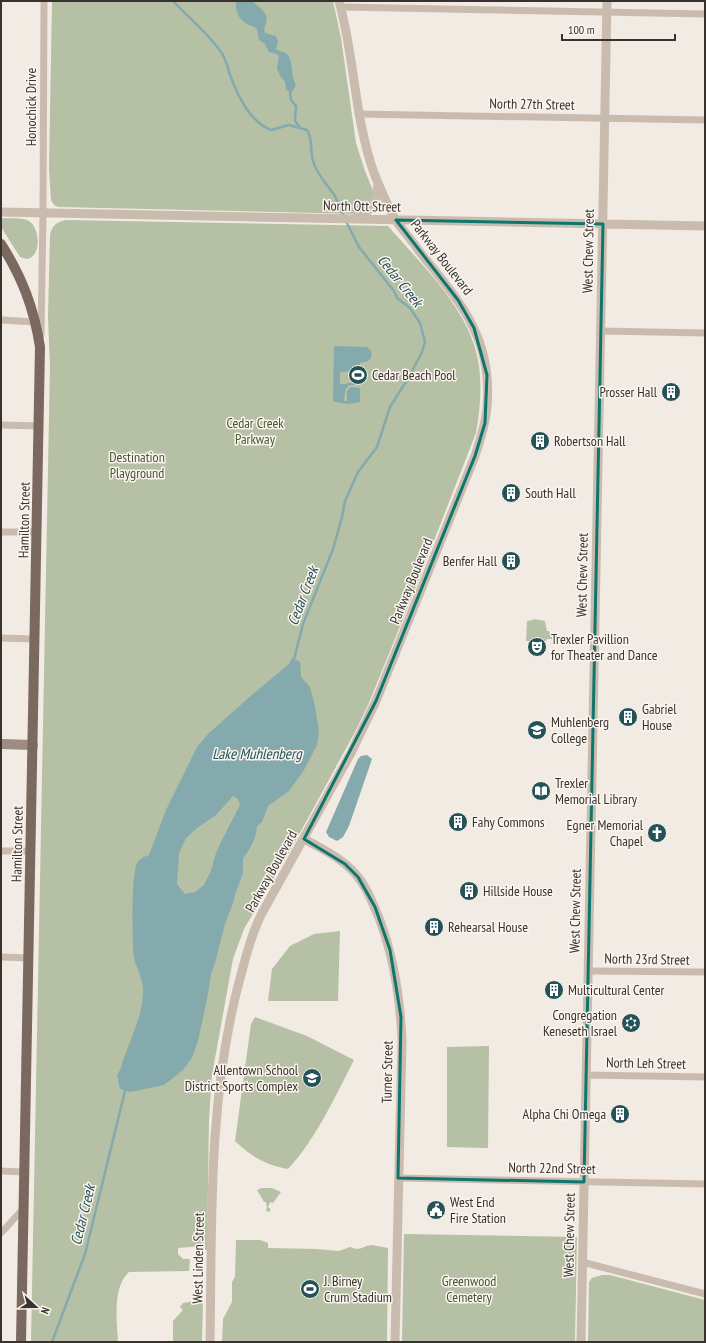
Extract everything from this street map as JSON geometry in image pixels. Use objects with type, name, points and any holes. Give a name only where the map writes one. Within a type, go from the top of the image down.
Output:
[{"type":"main road","name":"Hamilton Street","points":[[1,244],[29,299],[36,322],[40,347],[25,1208],[21,1342]]},
{"type":"main road","points":[[1,744],[33,745]]},
{"type":"street","name":"Honochick Drive","points":[[43,213],[44,1]]},
{"type":"street","name":"West Chew Street","points":[[581,1342],[607,1]]},
{"type":"street","points":[[340,4],[705,14]]},
{"type":"street","name":"Parkway Boulevard","points":[[213,1175],[216,1116],[228,1028],[252,938],[259,919],[351,754],[376,701],[475,456],[485,424],[487,407],[487,375],[480,343],[474,328],[458,300],[396,220],[378,183],[366,149],[358,114],[348,39],[340,4]]},
{"type":"street","name":"North 27th Street","points":[[358,114],[705,120]]},
{"type":"street","points":[[352,219],[365,214],[373,207],[378,183]]},
{"type":"street","name":"North Ott Street","points":[[1,212],[705,226]]},
{"type":"street","name":"Hamilton Street","points":[[40,347],[43,213]]},
{"type":"street","points":[[1,320],[36,322]]},
{"type":"street","points":[[601,331],[705,333]]},
{"type":"street","points":[[1,425],[39,426]]},
{"type":"street","points":[[1,532],[37,532]]},
{"type":"street","points":[[1,638],[35,639]]},
{"type":"street","name":"Turner Street","points":[[304,839],[345,864],[358,876],[366,889],[375,907],[390,950],[399,994],[402,1040],[398,1178],[396,1342]]},
{"type":"street","points":[[1,851],[31,851]]},
{"type":"street","points":[[1,957],[29,958]]},
{"type":"street","name":"North 23rd Street","points":[[588,971],[705,972]]},
{"type":"street","name":"North Leh Street","points":[[586,1075],[705,1077]]},
{"type":"street","points":[[1,1171],[25,1172]]},
{"type":"street","name":"West Linden Street","points":[[210,1342],[213,1175]]},
{"type":"street","name":"North 22nd Street","points":[[398,1178],[705,1184]]},
{"type":"street","points":[[1,1232],[25,1208]]},
{"type":"street","points":[[582,1262],[705,1294]]},
{"type":"highlighted area","points":[[396,220],[603,224],[584,1182],[398,1178],[401,1017],[390,950],[375,907],[358,877],[345,864],[304,839],[376,701],[475,456],[485,423],[487,375],[474,328],[458,300]]},
{"type":"green space","points":[[52,1],[333,1],[341,38],[356,143],[373,191],[372,205],[360,214],[58,207],[54,205],[51,200],[49,169]]},
{"type":"green space","points":[[1,218],[23,219],[29,221],[33,225],[38,242],[35,253],[32,257],[27,259],[20,257],[1,227]]},
{"type":"green space","name":"Cedar Creek Parkway","points":[[66,220],[388,226],[430,273],[456,308],[467,327],[475,346],[479,366],[480,383],[476,433],[368,705],[355,732],[295,842],[244,929],[233,959],[212,1075],[209,1120],[207,1250],[205,1250],[205,1238],[204,1249],[201,1246],[178,1248],[178,1254],[183,1259],[190,1259],[189,1271],[129,1272],[120,1286],[118,1295],[118,1342],[31,1342],[50,366],[48,317],[50,235],[55,225]]},
{"type":"green space","points":[[534,619],[545,621],[547,631],[549,631],[553,639],[547,639],[546,641],[526,641],[527,621]]},
{"type":"green space","points":[[340,931],[338,1001],[268,1001],[272,969],[290,946],[314,934]]},
{"type":"green space","points":[[255,1017],[307,1036],[354,1060],[316,1131],[298,1158],[288,1169],[259,1160],[235,1141],[251,1024]]},
{"type":"green space","points":[[489,1046],[488,1148],[447,1147],[447,1047]]},
{"type":"green space","points":[[262,1188],[272,1188],[281,1192],[273,1203],[270,1202],[268,1208],[270,1208],[270,1212],[266,1211],[266,1202],[264,1202],[257,1190]]},
{"type":"green space","name":"Greenwood Cemetery","points":[[404,1234],[577,1237],[575,1342],[402,1342]]},
{"type":"green space","name":"J. Birney Crum Stadium","points":[[236,1240],[260,1240],[268,1243],[268,1248],[339,1251],[350,1247],[360,1249],[372,1245],[388,1248],[387,1342],[222,1342],[223,1319],[232,1302],[232,1282],[235,1277]]},
{"type":"green space","points":[[602,1275],[610,1275],[705,1300],[705,1342],[588,1342],[589,1282],[592,1278]]},
{"type":"green space","points":[[195,1297],[203,1300],[202,1342],[173,1342],[173,1321],[183,1310],[180,1307],[183,1303],[194,1301]]},
{"type":"water","points":[[236,1],[253,1],[265,13],[267,18],[264,29],[265,33],[276,36],[278,42],[276,49],[286,53],[289,56],[294,82],[296,85],[292,92],[286,90],[285,82],[280,76],[277,68],[279,56],[269,52],[265,44],[259,40],[257,29],[240,18],[236,9]]},
{"type":"water","points":[[334,346],[367,347],[371,351],[371,358],[360,363],[360,371],[340,372],[340,384],[352,383],[352,374],[360,374],[360,385],[349,385],[345,390],[344,401],[347,401],[347,391],[351,387],[360,388],[360,402],[346,404],[333,401]]},
{"type":"water","name":"Lake Muhlenberg","points":[[292,658],[300,662],[301,677],[310,687],[319,731],[317,745],[304,770],[289,791],[268,806],[262,822],[257,826],[253,843],[243,858],[243,873],[225,924],[211,974],[198,1041],[192,1058],[183,1070],[164,1085],[130,1092],[120,1089],[117,1075],[137,1024],[143,993],[133,950],[133,894],[137,863],[149,855],[166,810],[197,747],[208,734],[289,664]],"holes":[[[233,796],[238,799],[240,805],[216,853],[211,871],[204,885],[195,892],[185,894],[177,884],[179,853],[186,838],[197,828],[216,815]]]},
{"type":"water","points":[[367,755],[372,759],[349,826],[343,837],[337,841],[329,837],[326,832],[358,759],[361,756]]},
{"type":"waterway","name":"Cedar Creek","points":[[173,1],[204,32],[221,52],[245,107],[256,121],[271,130],[289,125],[307,130],[310,137],[312,157],[315,166],[335,196],[344,216]]},
{"type":"waterway","points":[[290,92],[291,100],[296,106],[295,121],[299,126]]},
{"type":"waterway","name":"Cedar Creek","points":[[294,659],[303,624],[333,549],[345,501],[358,472],[377,447],[390,407],[409,377],[422,352],[425,342],[420,323],[410,308],[397,298],[394,291],[359,247],[346,221]]},
{"type":"waterway","name":"Cedar Creek","points":[[52,1342],[85,1254],[125,1091]]},
{"type":"place","name":"Cedar Beach Pool","points":[[358,375]]},
{"type":"place","name":"Prosser Hall","points":[[671,392]]},
{"type":"place","name":"Robertson Hall","points":[[540,441]]},
{"type":"place","name":"South Hall","points":[[511,493]]},
{"type":"place","name":"Benfer Hall","points":[[511,561]]},
{"type":"place","name":"Trexler Pavillion for Theater and Dance","points":[[537,647]]},
{"type":"place","name":"Gabriel House","points":[[628,717]]},
{"type":"place","name":"Muhlenberg College","points":[[537,730]]},
{"type":"place","name":"Trexler Memorial Library","points":[[541,791]]},
{"type":"place","name":"Fahy Commons","points":[[458,822]]},
{"type":"place","name":"Egner Memorial Chapel","points":[[657,833]]},
{"type":"place","name":"Hillside House","points":[[469,891]]},
{"type":"place","name":"Rehearsal House","points":[[434,927]]},
{"type":"place","name":"Multicultural Center","points":[[554,990]]},
{"type":"place","name":"Congregation Keneseth Israel","points":[[631,1023]]},
{"type":"place","name":"Allentown School District Sports Complex","points":[[312,1078]]},
{"type":"place","name":"Alpha Chi Omega","points":[[620,1114]]},
{"type":"place","name":"West End Fire Station","points":[[436,1210]]},
{"type":"place","name":"J. Birney Crum Stadium","points":[[310,1289]]},
{"type":"park label","name":"Destination Playground","points":[[137,466]]}]
